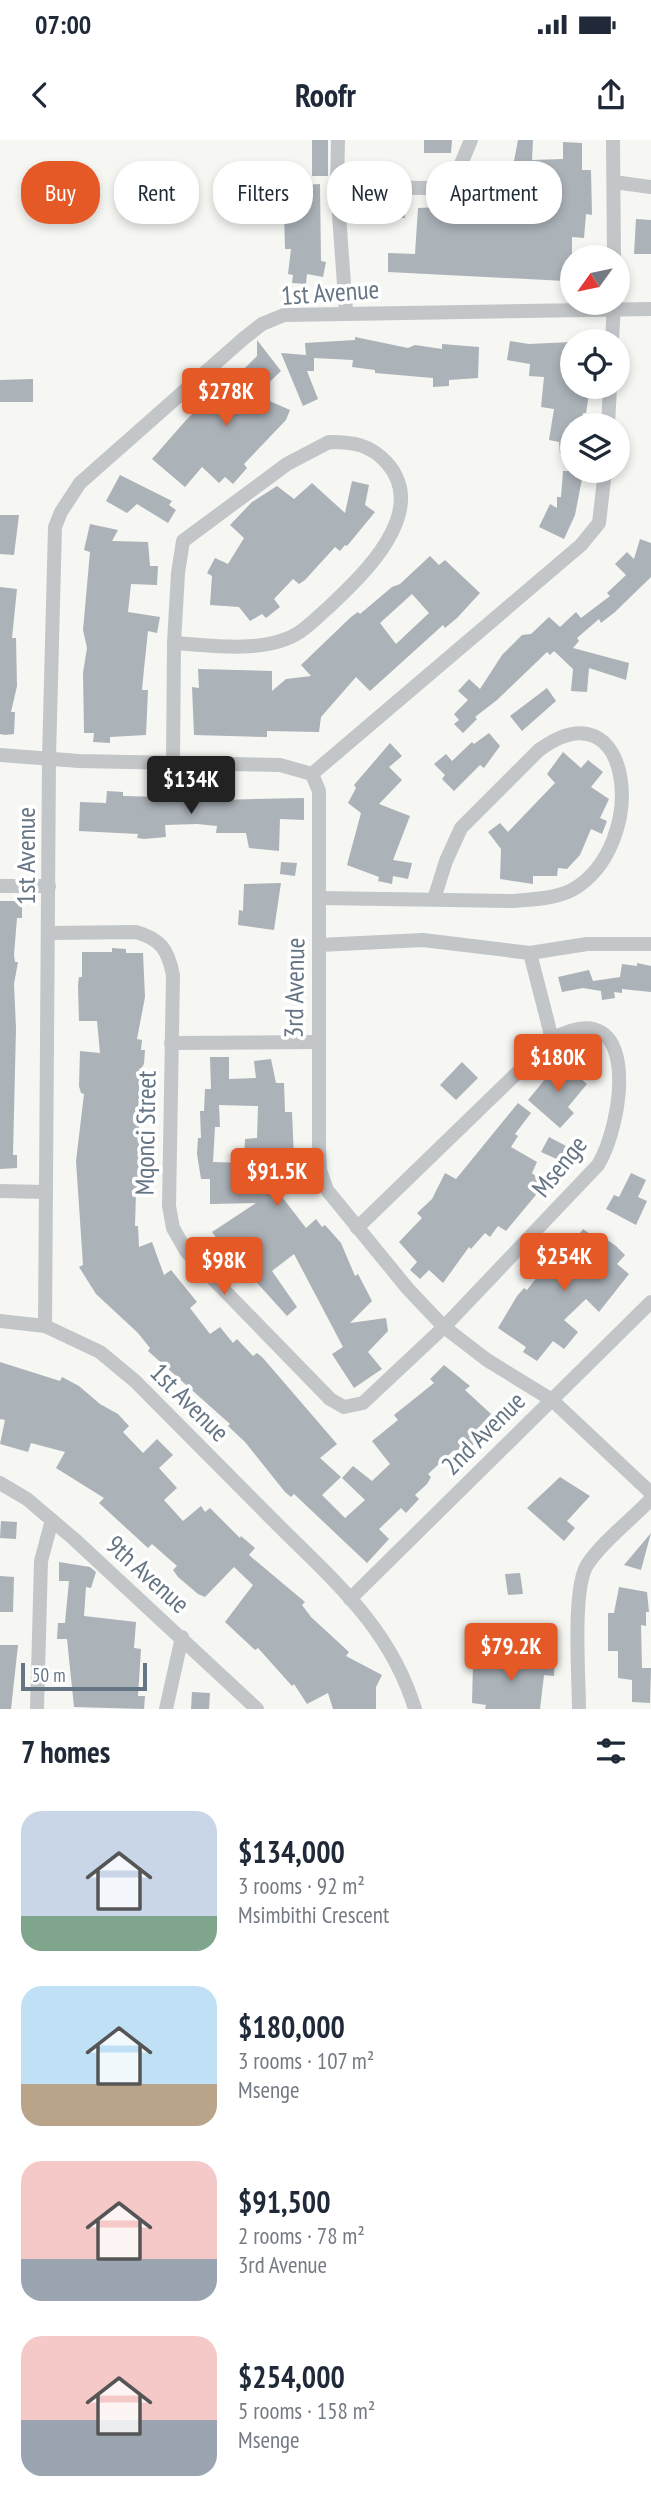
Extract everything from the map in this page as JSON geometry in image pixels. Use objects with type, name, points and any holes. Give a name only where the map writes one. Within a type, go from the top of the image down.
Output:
[{"type":"street","points":[[338,140],[338,161]]},
{"type":"street","points":[[412,188],[429,188],[458,171],[471,140]]},
{"type":"street","points":[[613,140],[614,245]]},
{"type":"street","points":[[614,183],[651,187]]},
{"type":"street","points":[[340,224],[346,312]]},
{"type":"street","name":"1st Avenue","points":[[415,1709],[397,1660],[387,1642],[350,1598],[135,1381],[100,1352],[45,1326],[49,758],[55,527],[68,498],[80,483],[262,324],[284,315],[560,307]]},
{"type":"street","name":"1st Avenue","points":[[630,307],[651,309]]},
{"type":"street","points":[[173,761],[174,643],[180,548],[188,536],[287,464],[329,442],[355,442],[370,448],[392,469],[399,485],[401,506],[393,529],[365,571],[307,626],[274,643],[174,643]]},
{"type":"street","points":[[0,755],[111,762],[173,761],[280,765],[312,774],[467,645],[587,539],[598,523],[603,483]]},
{"type":"street","points":[[321,898],[435,899],[540,899],[558,896],[581,885],[609,856],[619,838],[624,819],[624,775],[615,754],[600,738],[573,732],[553,739],[539,750],[461,828],[446,861],[435,899]]},
{"type":"street","name":"3rd Avenue","points":[[312,774],[319,791],[321,898],[317,1042],[320,1170],[327,1190],[444,1327],[487,1360],[552,1400],[651,1493]]},
{"type":"street","points":[[0,886],[49,886]]},
{"type":"street","name":"Mqonci Street","points":[[49,933],[114,930],[136,932],[158,941],[170,958],[173,975],[170,1217],[178,1240],[238,1306],[330,1399],[344,1407],[363,1403],[444,1327]]},
{"type":"street","points":[[319,944],[423,940],[530,953],[587,944],[651,944]]},
{"type":"street","points":[[530,953],[552,1039]]},
{"type":"street","name":"Msenge","points":[[357,1228],[552,1039],[573,1029],[586,1028],[598,1031],[613,1044],[618,1056],[619,1077],[616,1113],[605,1153],[583,1181],[444,1327]]},
{"type":"street","points":[[171,1043],[317,1042]]},
{"type":"street","points":[[0,1191],[46,1192]]},
{"type":"street","name":"2nd Avenue","points":[[350,1598],[651,1303]]},
{"type":"street","points":[[0,1321],[45,1326]]},
{"type":"street","name":"9th Avenue","points":[[0,1483],[27,1499],[52,1520],[257,1709]]},
{"type":"street","points":[[579,1709],[579,1594],[583,1573],[592,1559],[651,1499]]},
{"type":"street","points":[[37,1709],[41,1561],[52,1520]]},
{"type":"street","points":[[166,1709],[182,1637]]},
{"type":"building","points":[[312,140],[328,140],[327,176],[313,176]]},
{"type":"building","points":[[424,140],[452,140],[451,153],[424,153]]},
{"type":"building","points":[[518,140],[533,140],[532,160],[563,159],[563,142],[582,143],[582,170],[591,170],[592,215],[586,214],[584,238],[572,237],[572,245],[560,245],[560,281],[388,272],[388,253],[415,254],[418,208],[426,208],[426,224],[562,224],[562,161],[514,161]]},
{"type":"building","points":[[313,184],[320,184],[321,261],[326,262],[323,277],[307,274],[306,284],[292,283],[293,275],[288,274],[291,249],[285,249],[284,224],[313,224]]},
{"type":"building","points":[[636,219],[651,220],[651,254],[634,254]]},
{"type":"building","points":[[355,337],[408,348],[415,345],[442,349],[442,344],[479,347],[478,378],[449,380],[449,386],[433,387],[433,378],[375,373],[375,370],[352,367],[353,360],[314,358],[314,371],[307,371],[318,399],[303,406],[281,353],[306,355],[305,343],[355,340]]},
{"type":"building","points":[[257,340],[281,371],[256,395],[290,410],[286,420],[244,464],[247,468],[233,484],[225,477],[219,483],[202,467],[185,487],[152,459],[187,419],[201,406],[203,408],[210,403],[257,356]]},
{"type":"building","points":[[510,341],[529,344],[560,343],[560,399],[588,399],[586,413],[560,413],[560,454],[559,442],[549,440],[554,409],[541,407],[544,377],[529,376],[530,364],[507,360]]},
{"type":"building","points":[[33,379],[33,402],[0,402],[0,380]]},
{"type":"building","points":[[120,475],[172,501],[169,505],[176,510],[168,523],[137,504],[127,513],[106,501]]},
{"type":"building","points":[[352,481],[369,485],[365,505],[375,512],[347,546],[340,551],[335,547],[299,584],[293,579],[274,599],[280,607],[266,618],[262,614],[250,621],[239,607],[210,605],[212,576],[207,573],[215,558],[228,564],[244,538],[230,525],[252,502],[277,486],[294,499],[312,483],[345,513]]},
{"type":"building","points":[[562,483],[581,483],[575,515],[564,539],[539,527],[550,504],[557,508],[557,497],[561,497]]},
{"type":"building","points":[[0,515],[19,515],[14,555],[0,554]]},
{"type":"building","points":[[90,524],[118,530],[112,541],[148,542],[150,566],[158,566],[157,585],[131,584],[128,612],[160,617],[157,633],[148,631],[142,690],[148,690],[146,735],[110,737],[110,743],[93,742],[94,733],[84,733],[83,673],[87,648],[83,630],[90,552],[84,550]]},
{"type":"building","points":[[640,539],[651,543],[651,577],[615,612],[601,623],[599,619],[577,638],[579,641],[573,648],[629,663],[626,680],[589,668],[587,692],[571,691],[573,669],[554,651],[550,655],[547,652],[497,700],[475,717],[477,719],[463,733],[454,724],[459,720],[454,714],[468,700],[458,691],[469,679],[480,689],[502,655],[522,635],[531,634],[549,617],[560,627],[576,612],[581,618],[610,596],[607,593],[626,575],[615,564],[627,552],[634,559]]},
{"type":"building","points":[[430,556],[439,565],[445,560],[480,593],[457,618],[445,628],[443,625],[370,691],[356,677],[321,717],[319,732],[267,731],[267,737],[194,735],[192,687],[199,688],[198,669],[272,671],[272,691],[286,679],[311,676],[301,665],[351,617],[358,612],[360,614],[392,587],[400,584]],"holes":[[[412,594],[429,613],[396,644],[380,623]]]},
{"type":"building","points":[[0,587],[17,589],[12,638],[16,638],[17,686],[11,712],[15,712],[14,734],[5,735],[0,734]]},
{"type":"building","points":[[547,688],[556,701],[522,731],[510,716]]},
{"type":"building","points":[[489,733],[500,746],[484,768],[480,765],[454,791],[442,779],[445,775],[434,764],[446,754],[452,761],[472,742],[474,744]]},
{"type":"building","points":[[390,743],[402,756],[389,767],[402,780],[379,804],[410,816],[393,860],[412,863],[408,879],[393,876],[392,884],[378,881],[379,877],[347,865],[361,813],[348,803],[356,788],[354,785]]},
{"type":"building","points":[[563,752],[581,768],[588,760],[603,772],[591,787],[609,799],[600,818],[607,821],[602,834],[591,829],[580,855],[567,869],[558,868],[557,876],[533,876],[533,884],[500,879],[501,849],[488,832],[500,823],[508,832],[555,783],[547,774]]},
{"type":"building","points":[[170,790],[190,790],[190,795],[207,796],[215,800],[304,798],[304,820],[280,819],[279,851],[249,848],[246,833],[216,833],[217,826],[197,824],[165,825],[166,837],[144,839],[137,838],[138,834],[79,831],[80,802],[106,803],[107,791],[123,792],[123,796],[163,797],[170,794]]},
{"type":"building","points":[[281,862],[297,863],[295,876],[280,874]]},
{"type":"building","points":[[281,883],[274,930],[238,925],[239,910],[243,911],[244,884]]},
{"type":"building","points":[[0,901],[22,901],[22,918],[17,918],[14,955],[15,962],[18,962],[14,984],[16,1028],[13,1155],[17,1155],[17,1168],[0,1169]]},
{"type":"building","points":[[112,948],[126,949],[126,953],[143,953],[145,997],[137,1039],[142,1040],[141,1050],[145,1050],[144,1064],[139,1072],[139,1153],[148,1153],[148,1169],[145,1170],[144,1192],[136,1192],[135,1226],[138,1226],[139,1247],[152,1242],[164,1275],[171,1270],[197,1302],[190,1308],[210,1334],[220,1327],[233,1343],[237,1339],[253,1356],[257,1353],[263,1358],[337,1444],[320,1458],[341,1477],[322,1495],[345,1518],[365,1500],[342,1478],[353,1466],[372,1481],[390,1464],[372,1441],[398,1420],[394,1415],[434,1383],[430,1379],[444,1365],[470,1386],[465,1390],[491,1414],[469,1438],[474,1444],[460,1456],[454,1450],[428,1474],[431,1477],[427,1484],[415,1495],[419,1499],[406,1513],[401,1508],[379,1529],[389,1539],[367,1563],[294,1494],[291,1497],[285,1492],[245,1442],[228,1426],[230,1424],[148,1351],[150,1348],[138,1333],[96,1294],[79,1267],[83,1265],[76,1161],[84,1094],[79,1086],[80,1051],[100,1053],[97,1021],[79,1021],[78,985],[79,977],[82,977],[82,952],[112,952]]},
{"type":"building","points":[[637,963],[651,966],[651,992],[622,989],[622,993],[614,992],[615,998],[602,1000],[601,991],[583,988],[562,992],[558,977],[589,970],[593,981],[620,977],[622,964],[637,966]]},
{"type":"building","points":[[210,1057],[229,1057],[229,1079],[256,1078],[254,1061],[271,1059],[276,1083],[284,1083],[285,1112],[292,1112],[295,1183],[272,1184],[306,1228],[316,1219],[341,1243],[355,1276],[358,1274],[372,1301],[350,1323],[386,1318],[388,1331],[368,1352],[382,1369],[354,1388],[332,1354],[343,1347],[294,1254],[272,1271],[297,1307],[287,1316],[241,1265],[238,1267],[212,1232],[256,1203],[210,1204],[210,1179],[201,1179],[197,1154],[198,1138],[201,1138],[200,1111],[204,1111],[205,1089],[211,1089]],"holes":[[[219,1105],[258,1106],[257,1138],[245,1139],[244,1163],[213,1162],[215,1127],[220,1127]]]},
{"type":"building","points":[[560,1061],[587,1084],[568,1107],[574,1113],[560,1128],[528,1100]]},
{"type":"building","points":[[462,1062],[478,1078],[456,1100],[440,1085]]},
{"type":"building","points":[[518,1103],[531,1113],[515,1134],[518,1136],[511,1147],[537,1162],[532,1173],[543,1183],[540,1190],[506,1231],[498,1226],[490,1237],[485,1233],[471,1249],[469,1247],[443,1283],[429,1270],[420,1279],[410,1270],[417,1262],[399,1242],[422,1218],[417,1213],[432,1199],[445,1173],[456,1179]]},
{"type":"building","points":[[549,1137],[568,1147],[561,1161],[541,1152]]},
{"type":"building","points":[[631,1173],[646,1180],[638,1197],[647,1201],[636,1225],[606,1209],[614,1195],[619,1197]]},
{"type":"building","points":[[583,1229],[603,1243],[606,1239],[616,1246],[625,1255],[617,1264],[629,1274],[599,1312],[586,1299],[564,1320],[578,1332],[564,1349],[553,1341],[537,1361],[523,1352],[526,1347],[498,1328],[517,1296],[524,1288],[527,1290],[555,1254],[551,1251],[561,1240],[569,1248]]},
{"type":"building","points":[[0,1362],[60,1381],[62,1377],[79,1386],[100,1404],[118,1414],[129,1426],[123,1432],[143,1453],[157,1439],[173,1455],[159,1468],[177,1488],[164,1500],[183,1521],[201,1506],[205,1512],[210,1508],[240,1538],[241,1536],[255,1548],[249,1555],[305,1602],[302,1605],[311,1617],[349,1652],[346,1656],[382,1675],[376,1687],[376,1709],[333,1709],[328,1693],[307,1704],[294,1684],[292,1686],[258,1648],[255,1650],[225,1622],[253,1585],[234,1567],[205,1597],[198,1594],[178,1577],[173,1570],[177,1566],[152,1544],[148,1548],[99,1503],[104,1498],[56,1468],[65,1452],[31,1443],[28,1452],[0,1444],[5,1420],[0,1419]]},
{"type":"building","points":[[560,1477],[590,1496],[567,1521],[575,1528],[564,1541],[527,1508]]},
{"type":"building","points":[[1,1521],[17,1522],[16,1539],[0,1538]]},
{"type":"building","points":[[651,1533],[641,1570],[624,1565]]},
{"type":"building","points":[[59,1562],[90,1567],[96,1572],[91,1588],[86,1587],[84,1616],[136,1622],[134,1648],[141,1649],[138,1696],[145,1696],[144,1709],[74,1707],[67,1639],[57,1639],[58,1623],[65,1623],[69,1581],[59,1581]]},
{"type":"building","points":[[520,1573],[523,1594],[508,1595],[505,1574]]},
{"type":"building","points":[[0,1576],[14,1577],[13,1612],[0,1612]]},
{"type":"building","points":[[619,1587],[647,1592],[649,1612],[646,1612],[646,1626],[641,1625],[642,1668],[651,1668],[650,1703],[632,1702],[632,1680],[618,1678],[618,1651],[608,1651],[608,1613],[614,1613]]},
{"type":"building","points":[[0,1645],[18,1645],[11,1709],[0,1709]]},
{"type":"building","points":[[513,1656],[555,1660],[554,1676],[544,1675],[540,1709],[485,1709],[486,1705],[472,1703],[473,1663],[512,1662]]},
{"type":"building","points":[[192,1692],[210,1693],[209,1709],[191,1709]]}]
